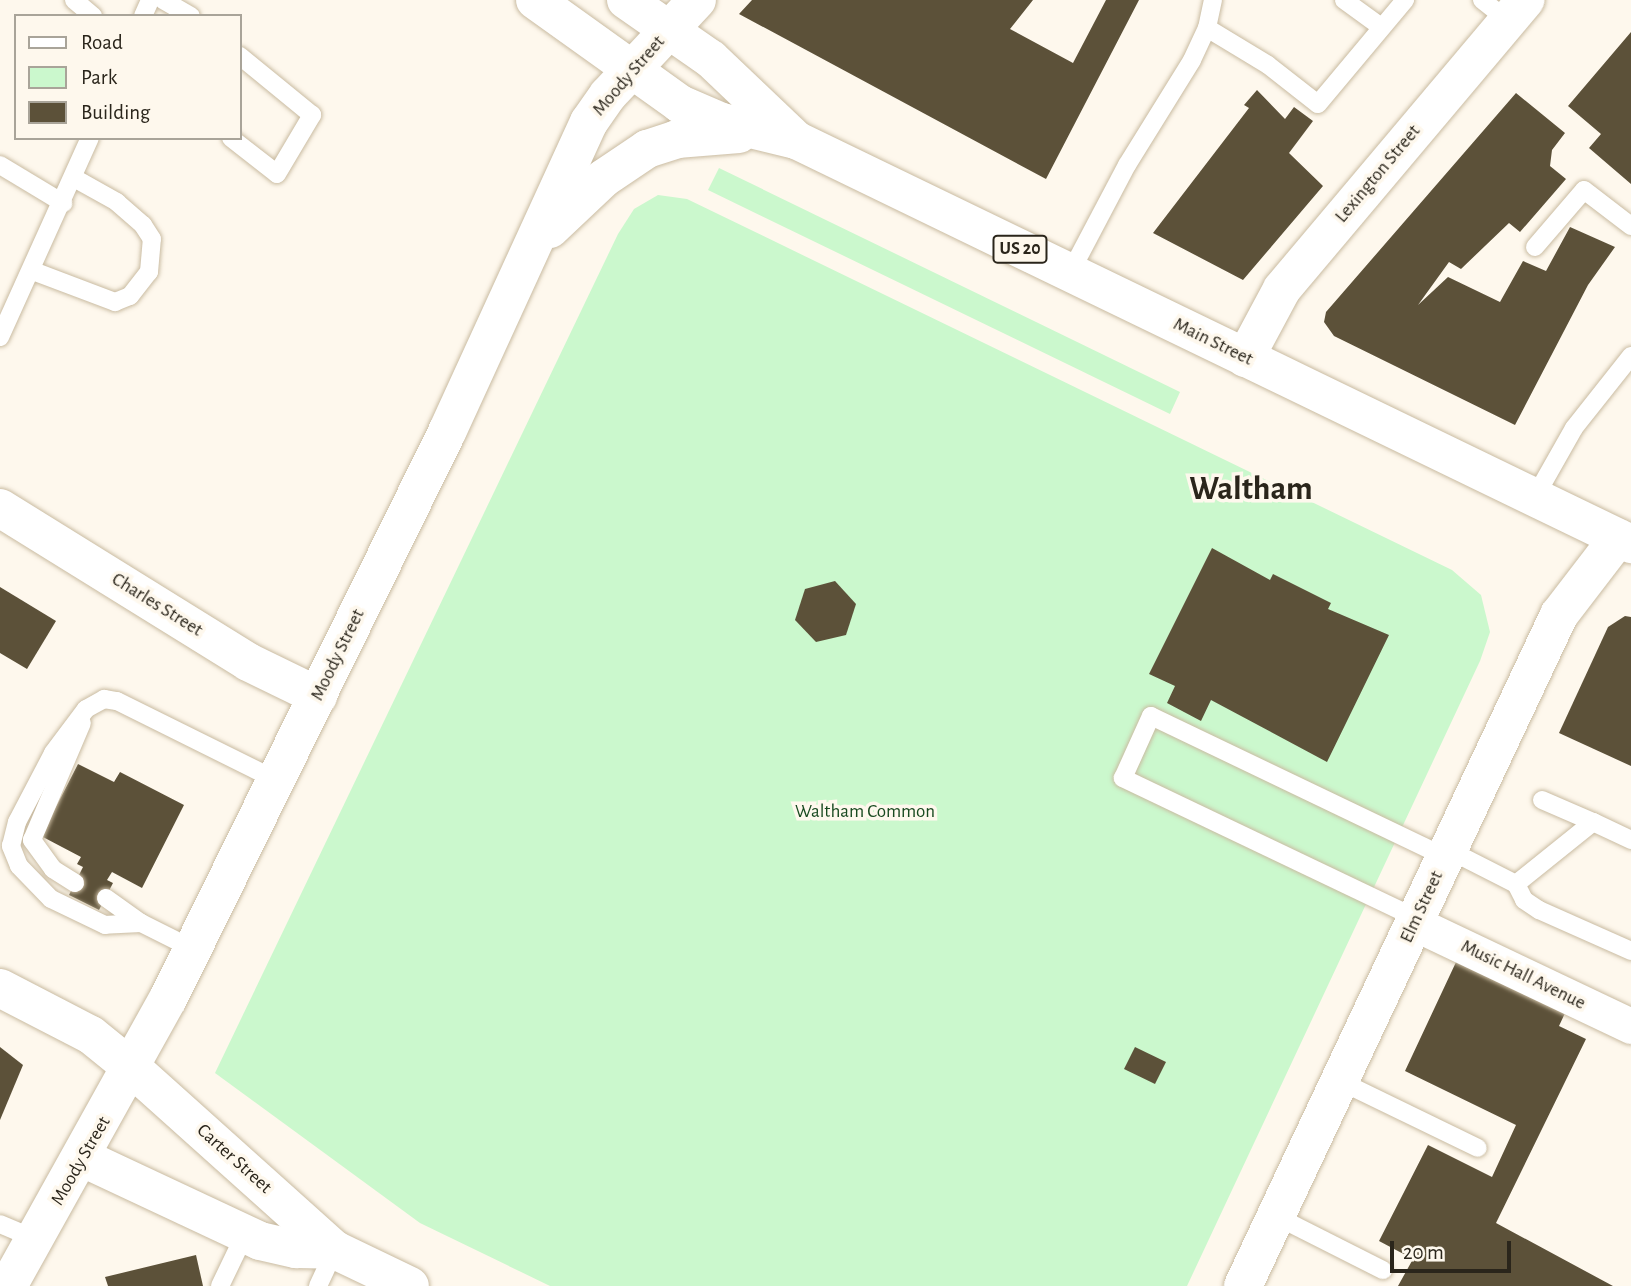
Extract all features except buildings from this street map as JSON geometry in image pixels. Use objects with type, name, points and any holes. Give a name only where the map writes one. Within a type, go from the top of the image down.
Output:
[{"type":"main road","name":"Main Street","points":[[535,0],[630,71],[700,113],[796,140],[1535,497],[1627,535]]},
{"type":"main road","name":"Main Street","points":[[626,0],[747,90],[796,140]]},
{"type":"main road","name":"Moody Street","points":[[8,1286],[133,1069],[193,949],[318,696],[532,248],[589,122],[630,71],[697,0]]},
{"type":"main road","name":"Lexington Street","points":[[1245,358],[1282,289],[1505,7]]},
{"type":"main road","points":[[532,248],[604,178],[654,146],[715,134],[796,140]]},
{"type":"main road","name":"Charles Street","points":[[0,508],[248,662],[318,696]]},
{"type":"main road","name":"Elm Street","points":[[1243,1286],[1564,607],[1627,535]]},
{"type":"main road","name":"Carter Street","points":[[0,988],[92,1034],[335,1250],[410,1286]]},
{"type":"main road","name":"Carter Street","points":[[83,1158],[245,1234],[278,1246],[335,1250]]},
{"type":"street","name":"Music Hall Avenue","points":[[1415,920],[1631,1026]]},
{"type":"lane","points":[[74,0],[91,14]]},
{"type":"lane","points":[[163,0],[188,14]]},
{"type":"lane","points":[[1070,273],[1207,28],[1213,0]]},
{"type":"lane","points":[[1344,0],[1381,27]]},
{"type":"lane","points":[[1207,28],[1268,65],[1318,104],[1405,0]]},
{"type":"lane","points":[[234,140],[276,174],[312,115],[242,58]]},
{"type":"lane","points":[[0,337],[33,271],[89,140]]},
{"type":"lane","points":[[0,165],[62,203]]},
{"type":"lane","points":[[33,271],[115,302],[130,296],[149,272],[152,239],[144,225],[117,202],[74,178]]},
{"type":"lane","points":[[1535,247],[1584,190],[1631,226]]},
{"type":"lane","points":[[1535,497],[1574,428],[1631,356]]},
{"type":"lane","points":[[141,923],[105,925],[51,899],[19,866],[11,846],[17,822],[53,753],[86,709],[104,699],[117,701],[276,780]]},
{"type":"lane","points":[[75,883],[52,869],[33,840],[86,709]]},
{"type":"lane","points":[[1415,920],[1123,778],[1151,716],[1516,884],[1531,905],[1631,951]]},
{"type":"lane","points":[[1542,800],[1631,840]]},
{"type":"lane","points":[[1516,884],[1593,822]]},
{"type":"lane","points":[[106,898],[141,923],[193,949]]},
{"type":"lane","points":[[1340,1081],[1478,1148]]},
{"type":"lane","points":[[1276,1216],[1383,1270]]},
{"type":"lane","points":[[0,1224],[36,1239]]},
{"type":"lane","points":[[220,1286],[245,1234]]},
{"type":"lane","points":[[318,1286],[335,1250]]},
{"type":"green space","points":[[719,168],[1180,392],[1170,414],[708,190]]},
{"type":"green space","name":"Waltham Common","points":[[658,195],[687,199],[1452,570],[1481,595],[1490,632],[1480,661],[1187,1286],[550,1286],[420,1223],[215,1073],[618,234],[634,209]]},
{"type":"district","name":"Waltham","points":[[1251,490]]}]
